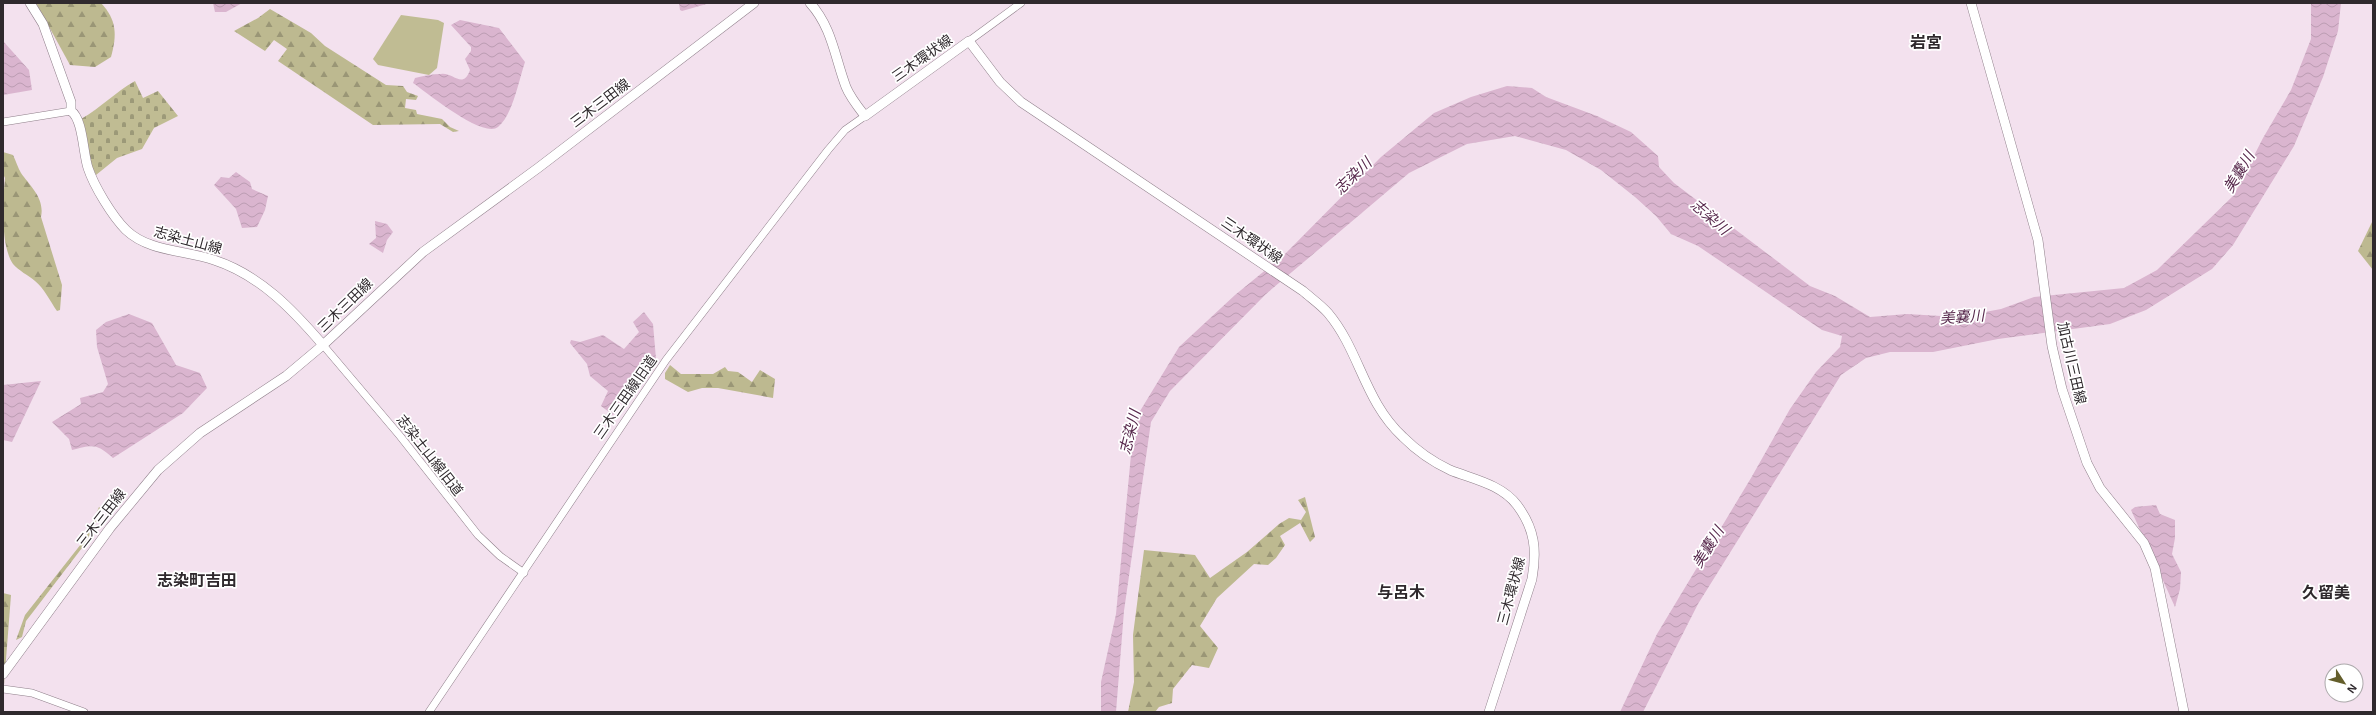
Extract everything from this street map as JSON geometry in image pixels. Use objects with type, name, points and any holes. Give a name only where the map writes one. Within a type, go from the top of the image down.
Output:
[{"type":"main road","name":"志染土山線","points":[[30,3],[43,24],[71,102],[71,111],[78,120],[87,167],[93,181],[125,229],[135,238],[150,245],[213,259],[238,270],[269,290],[294,312],[323,345]]},
{"type":"main road","name":"三木三田線","points":[[3,674],[110,528],[158,470],[200,433],[286,376],[323,345],[422,252],[538,168],[754,3]]},
{"type":"main road","points":[[810,3],[824,22],[834,46],[847,89],[865,116]]},
{"type":"main road","name":"加古川三田線","points":[[1971,3],[2038,240],[2052,346],[2062,389],[2086,463],[2100,488],[2144,543],[2155,568],[2184,712]]},
{"type":"main road","name":"三木環状線","points":[[865,116],[969,41],[1000,82],[1021,102],[1296,286],[1328,313],[1340,331],[1377,408],[1395,430],[1416,449],[1438,464],[1504,493],[1515,503],[1527,519],[1536,550],[1532,579],[1489,712]]},
{"type":"street","points":[[969,41],[1021,3]]},
{"type":"street","points":[[3,122],[71,111]]},
{"type":"street","name":"三木三田線旧道","points":[[429,712],[666,360],[828,150],[845,130],[865,116]]},
{"type":"street","name":"志染土山線旧道","points":[[323,345],[400,436],[478,535],[500,556],[524,573]]},
{"type":"street","points":[[3,689],[32,693],[84,712]]},
{"type":"green space","points":[[36,3],[101,3],[113,22],[115,35],[111,57],[95,67],[70,65]]},
{"type":"green space","points":[[270,9],[311,33],[325,46],[386,85],[403,86],[407,92],[418,96],[416,100],[406,99],[405,108],[416,110],[417,114],[442,119],[450,127],[459,131],[453,132],[440,124],[373,125],[278,61],[287,49],[274,40],[265,51],[234,31],[258,18]]},
{"type":"green space","points":[[401,15],[438,20],[444,23],[437,68],[429,75],[378,65],[373,59]]},
{"type":"green space","points":[[135,81],[143,98],[158,91],[178,116],[154,128],[142,149],[117,158],[96,175],[89,160],[81,119]]},
{"type":"green space","points":[[3,152],[13,155],[21,173],[39,198],[42,210],[41,217],[62,285],[60,310],[57,311],[41,287],[15,266],[9,256],[6,246],[3,222],[5,178],[3,174]]},
{"type":"green space","points":[[2373,220],[2373,270],[2358,251]]},
{"type":"green space","points":[[670,365],[681,374],[713,374],[725,367],[728,371],[738,372],[752,382],[760,370],[775,379],[773,398],[718,388],[702,388],[688,392],[665,379],[665,373]]},
{"type":"green space","points":[[1305,497],[1315,537],[1310,542],[1300,523],[1280,536],[1285,545],[1276,558],[1268,565],[1254,564],[1217,598],[1200,626],[1218,648],[1209,668],[1192,665],[1173,689],[1172,703],[1159,707],[1155,712],[1128,712],[1134,682],[1133,635],[1144,550],[1195,555],[1210,578],[1247,552],[1279,524],[1289,518],[1301,520],[1306,512],[1298,500]]},
{"type":"green space","points":[[99,507],[103,509],[85,544],[26,621],[22,637],[16,640],[25,615],[85,539]]},
{"type":"green space","points":[[3,593],[11,595],[3,698]]},
{"type":"water","points":[[213,3],[242,3],[226,12],[215,12]]},
{"type":"water","points":[[679,3],[710,3],[682,11],[680,10]]},
{"type":"water","points":[[2311,3],[2341,3],[2338,31],[2323,77],[2294,146],[2233,245],[2212,269],[2146,310],[2110,324],[1998,339],[1933,352],[1890,352],[1866,358],[1841,375],[1698,604],[1643,712],[1620,712],[1657,634],[1751,478],[1790,409],[1816,372],[1840,347],[1842,336],[1822,330],[1698,246],[1671,234],[1656,216],[1635,197],[1601,170],[1566,150],[1515,136],[1467,144],[1409,173],[1266,294],[1170,391],[1151,422],[1124,611],[1116,712],[1101,712],[1101,682],[1116,614],[1132,444],[1137,416],[1179,347],[1235,295],[1285,254],[1381,157],[1434,113],[1471,97],[1507,86],[1532,88],[1546,97],[1597,116],[1631,132],[1658,156],[1659,167],[1674,183],[1810,286],[1835,296],[1870,317],[1907,314],[1958,317],[2001,309],[2034,297],[2124,288],[2157,270],[2234,195],[2263,138],[2291,90],[2311,39]]},
{"type":"water","points":[[460,20],[499,28],[525,62],[512,106],[498,127],[491,129],[468,121],[413,83],[415,78],[438,74],[450,75],[461,80],[467,76],[470,70],[465,59],[471,51],[471,47],[451,25]]},
{"type":"water","points":[[3,41],[29,70],[32,90],[3,95]]},
{"type":"water","points":[[236,172],[250,182],[252,189],[268,196],[265,210],[257,227],[242,228],[236,209],[214,185],[221,177],[229,178]]},
{"type":"water","points":[[375,221],[387,224],[393,232],[387,240],[383,253],[369,244],[376,238]]},
{"type":"water","points":[[644,312],[653,324],[656,359],[613,415],[601,406],[608,391],[590,376],[587,364],[570,343],[571,340],[580,342],[603,335],[624,349],[639,332],[633,322]]},
{"type":"water","points":[[129,314],[152,323],[176,365],[200,373],[207,388],[183,413],[113,458],[94,446],[72,450],[69,439],[52,422],[81,404],[80,398],[103,392],[108,384],[97,347],[96,330],[106,322]]},
{"type":"water","points":[[41,381],[12,442],[3,440],[3,385]]},
{"type":"water","points":[[2156,505],[2160,514],[2175,520],[2175,538],[2172,554],[2181,572],[2180,589],[2175,607],[2131,510],[2135,507]]},
{"type":"district","name":"岩宮","points":[[1926,42]]},
{"type":"district","name":"志染町吉田","points":[[197,580]]},
{"type":"district","name":"与呂木","points":[[1401,592]]},
{"type":"district","name":"久留美","points":[[2326,592]]},
{"type":"water label","name":"美嚢川","points":[[2239,172]]},
{"type":"water label","name":"志染川","points":[[1353,176]]},
{"type":"water label","name":"志染川","points":[[1710,217]]},
{"type":"water label","name":"美嚢川","points":[[1962,317]]},
{"type":"water label","name":"志染川","points":[[1130,432]]},
{"type":"water label","name":"美嚢川","points":[[1708,547]]}]
